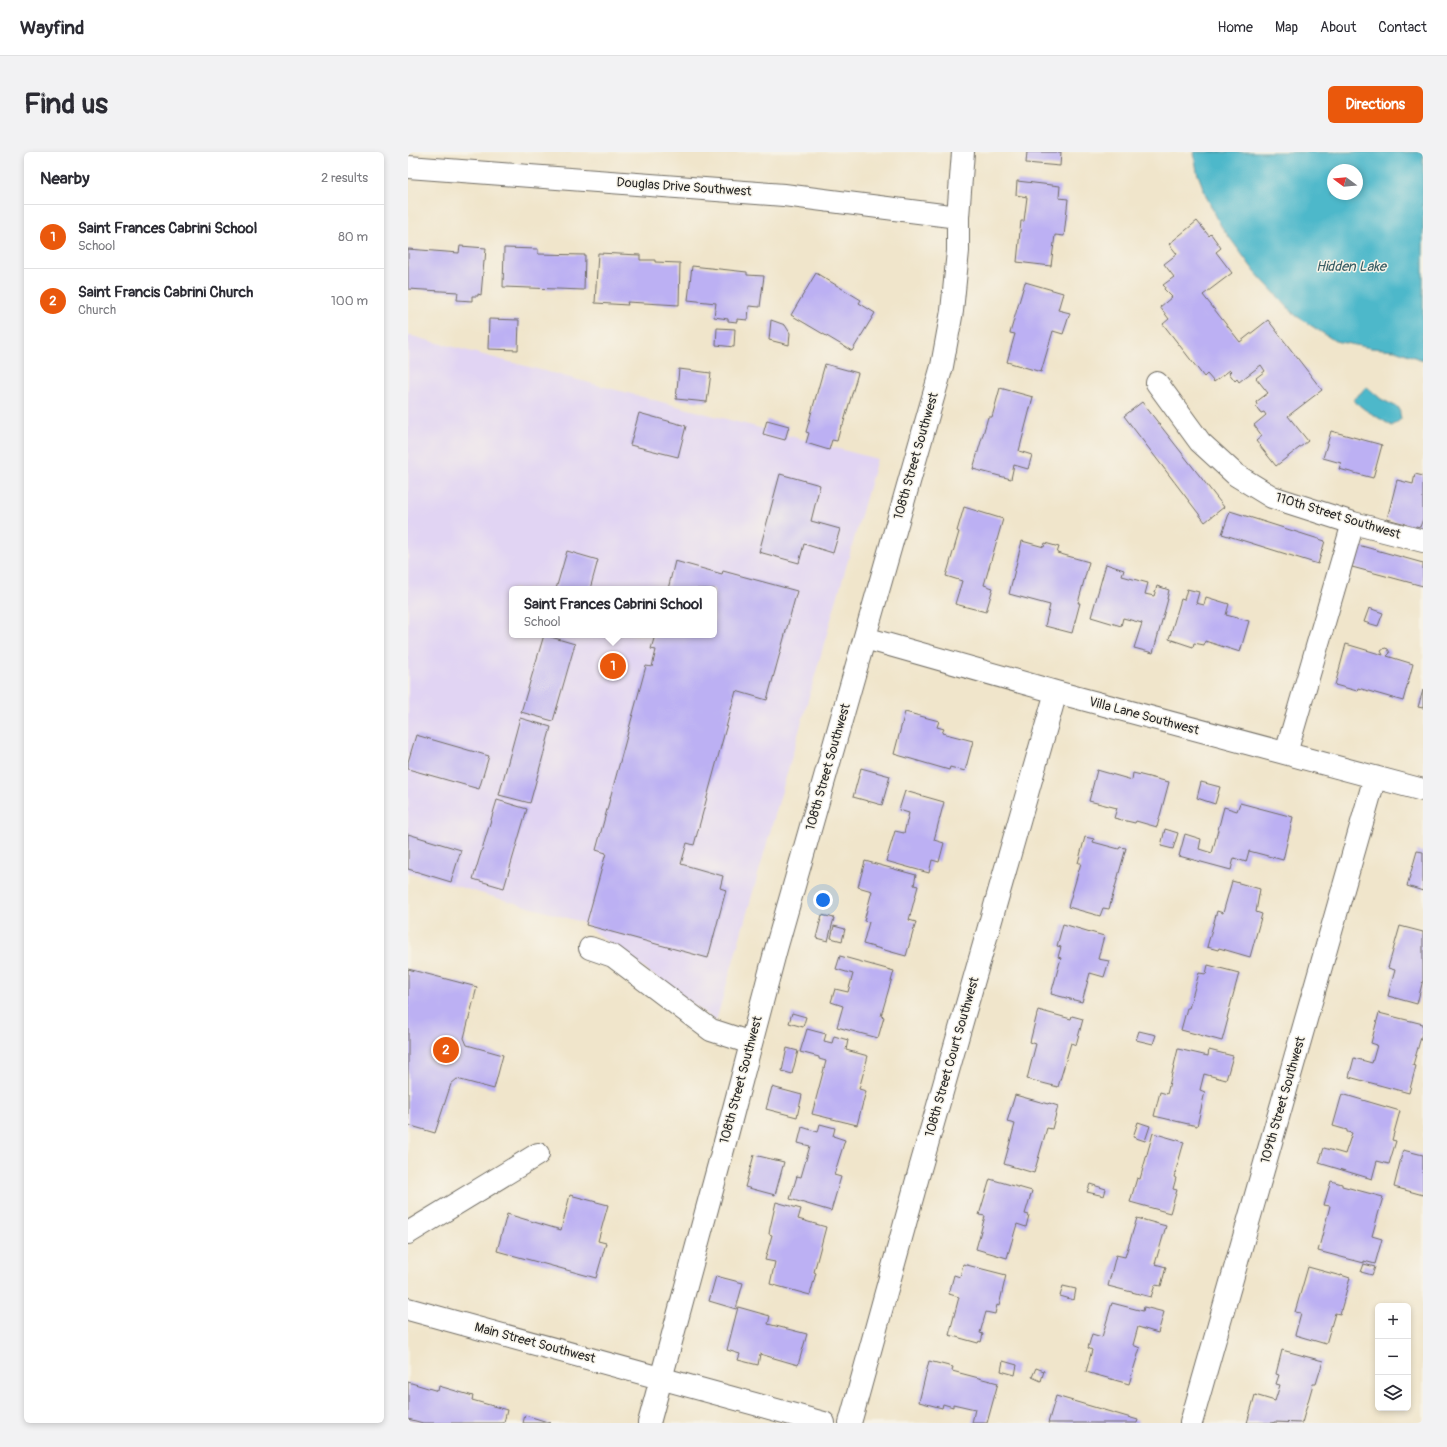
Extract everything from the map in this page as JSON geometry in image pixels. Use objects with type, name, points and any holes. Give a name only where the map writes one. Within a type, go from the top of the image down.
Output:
[{"type":"street","name":"108th Street Southwest","points":[[649,1423],[776,949],[942,366],[952,311],[958,251],[958,217],[963,152]]},
{"type":"street","name":"Douglas Drive Southwest","points":[[408,167],[784,195],[958,217]]},
{"type":"street","name":"110th Street Southwest","points":[[1157,382],[1200,442],[1236,475],[1272,497],[1353,522],[1423,541]]},
{"type":"street","points":[[1286,753],[1353,522]]},
{"type":"street","name":"Villa Lane Southwest","points":[[865,638],[1056,692],[1423,790]]},
{"type":"street","name":"108th Street Court Southwest","points":[[850,1423],[920,1169],[1056,692]]},
{"type":"street","name":"109th Street Southwest","points":[[1191,1423],[1375,777]]},
{"type":"street","points":[[590,948],[613,956],[711,1030],[751,1043]]},
{"type":"street","points":[[408,1233],[538,1154]]},
{"type":"street","name":"Main Street Southwest","points":[[408,1309],[824,1423]]},
{"type":"shaded area","points":[[408,335],[877,459],[716,1021],[581,922],[408,872]]},
{"type":"water","name":"Hidden Lake","points":[[1194,152],[1423,152],[1423,360],[1395,350],[1371,348],[1335,341],[1295,315],[1255,272],[1221,226],[1207,198],[1197,172]]},
{"type":"water","points":[[1367,387],[1381,399],[1399,408],[1401,419],[1392,426],[1364,409],[1353,400]]},
{"type":"building","points":[[1027,152],[1061,152],[1060,166],[1026,163]]},
{"type":"building","points":[[1017,181],[1060,186],[1059,198],[1068,199],[1064,236],[1055,235],[1051,266],[1017,262],[1021,221],[1024,221],[1027,197],[1016,195]]},
{"type":"building","points":[[1197,221],[1209,236],[1211,234],[1221,248],[1216,252],[1232,273],[1203,295],[1240,342],[1268,320],[1322,390],[1288,416],[1308,441],[1276,466],[1256,441],[1262,436],[1254,425],[1266,415],[1264,412],[1261,413],[1256,406],[1256,402],[1268,393],[1256,378],[1265,371],[1261,365],[1239,382],[1237,379],[1235,381],[1229,373],[1231,371],[1230,370],[1214,382],[1207,374],[1204,377],[1163,324],[1169,319],[1160,307],[1172,297],[1164,289],[1165,287],[1163,285],[1174,277],[1164,264],[1177,254],[1169,244]]},
{"type":"building","points":[[460,246],[486,248],[481,295],[478,294],[478,296],[472,296],[472,301],[457,300],[458,292],[408,289],[408,249],[459,253]]},
{"type":"building","points":[[504,248],[538,249],[538,254],[585,255],[584,290],[503,287]]},
{"type":"building","points":[[598,253],[640,255],[640,260],[680,263],[679,305],[627,302],[628,305],[595,303]]},
{"type":"building","points":[[692,266],[747,272],[747,275],[764,276],[760,307],[749,306],[748,320],[737,319],[737,322],[714,317],[716,303],[688,300]]},
{"type":"building","points":[[816,273],[861,300],[859,303],[875,313],[852,351],[791,315]]},
{"type":"building","points":[[1025,282],[1063,293],[1058,310],[1070,313],[1063,334],[1053,331],[1041,372],[1007,362],[1015,334],[1010,333]]},
{"type":"building","points":[[489,319],[519,320],[518,350],[488,349]]},
{"type":"building","points":[[771,320],[785,325],[790,333],[789,345],[769,340]]},
{"type":"building","points":[[717,328],[735,329],[734,347],[716,345]]},
{"type":"building","points":[[825,364],[858,373],[837,441],[832,440],[829,450],[806,443],[809,433],[806,432]]},
{"type":"building","points":[[679,369],[711,373],[707,402],[676,399]]},
{"type":"building","points":[[1000,388],[1033,397],[1019,451],[1032,455],[1028,469],[1014,465],[1011,479],[973,469],[988,417],[992,417]]},
{"type":"building","points":[[1142,402],[1224,507],[1205,522],[1124,416]]},
{"type":"building","points":[[639,413],[686,426],[678,457],[630,445]]},
{"type":"building","points":[[767,420],[789,426],[785,440],[763,434]]},
{"type":"building","points":[[1331,431],[1382,445],[1373,478],[1339,469],[1341,463],[1323,458]]},
{"type":"building","points":[[780,474],[820,485],[811,521],[840,529],[833,553],[804,544],[799,563],[759,552]]},
{"type":"building","points":[[1415,474],[1423,476],[1423,519],[1420,527],[1416,526],[1415,528],[1387,519],[1397,480],[1413,484]]},
{"type":"building","points":[[964,507],[1003,519],[984,585],[993,588],[986,612],[955,604],[962,581],[946,576],[959,532],[957,531]]},
{"type":"building","points":[[1230,511],[1325,541],[1318,564],[1222,534]]},
{"type":"building","points":[[1022,541],[1044,547],[1045,543],[1059,547],[1057,553],[1089,562],[1072,633],[1045,626],[1050,605],[1009,594]]},
{"type":"building","points":[[1358,545],[1423,563],[1423,586],[1352,567]]},
{"type":"building","points":[[567,551],[598,560],[591,586],[557,586]]},
{"type":"building","points":[[675,561],[722,574],[723,571],[797,591],[767,700],[736,691],[694,845],[687,843],[681,864],[723,876],[720,888],[726,890],[708,958],[586,925],[606,853],[596,850],[646,666],[652,667],[656,650],[651,649],[654,638],[717,638],[717,586],[669,586]]},
{"type":"building","points":[[1106,564],[1124,570],[1122,576],[1148,583],[1145,594],[1154,596],[1157,586],[1169,590],[1168,599],[1153,653],[1134,648],[1142,623],[1123,618],[1121,626],[1091,617]]},
{"type":"building","points":[[1187,589],[1199,592],[1196,603],[1204,605],[1206,597],[1229,604],[1226,615],[1249,621],[1240,652],[1205,641],[1204,645],[1194,643],[1193,647],[1169,639],[1181,599],[1184,600]]},
{"type":"building","points":[[1369,608],[1383,613],[1378,626],[1364,622]]},
{"type":"building","points":[[543,638],[554,638],[575,644],[553,721],[521,712]]},
{"type":"building","points":[[1346,644],[1383,655],[1381,651],[1385,648],[1388,649],[1390,653],[1387,656],[1413,664],[1403,701],[1358,688],[1357,691],[1335,685]]},
{"type":"building","points":[[1423,690],[1423,708],[1418,707]]},
{"type":"building","points":[[905,712],[939,721],[937,727],[944,729],[942,733],[973,741],[965,771],[950,767],[949,770],[894,754]]},
{"type":"building","points":[[520,718],[551,727],[530,803],[499,795]]},
{"type":"building","points":[[416,735],[489,756],[479,789],[408,769],[408,762]]},
{"type":"building","points":[[861,768],[890,776],[882,805],[853,797]]},
{"type":"building","points":[[1097,770],[1132,780],[1133,773],[1169,782],[1157,827],[1136,821],[1135,823],[1114,818],[1117,808],[1089,801]]},
{"type":"building","points":[[1201,782],[1220,787],[1215,804],[1197,798]]},
{"type":"building","points":[[905,791],[944,802],[934,840],[944,843],[939,862],[932,860],[929,873],[886,861],[895,831],[904,833],[909,813],[899,810]]},
{"type":"building","points":[[497,800],[527,809],[504,888],[473,879]]},
{"type":"building","points":[[1240,803],[1293,817],[1283,860],[1249,851],[1246,862],[1234,858],[1231,870],[1179,856],[1185,834],[1201,839],[1199,849],[1212,853],[1224,807],[1237,811]]},
{"type":"building","points":[[1165,829],[1178,833],[1173,849],[1161,846]]},
{"type":"building","points":[[408,834],[461,850],[451,882],[408,869]]},
{"type":"building","points":[[1085,837],[1094,839],[1093,842],[1119,849],[1120,847],[1126,848],[1109,909],[1103,908],[1100,916],[1068,907],[1081,863],[1078,863]]},
{"type":"building","points":[[1417,851],[1423,852],[1423,891],[1407,886]]},
{"type":"building","points":[[865,861],[916,875],[914,885],[918,886],[909,920],[916,922],[906,956],[863,944],[869,922],[864,921],[872,891],[858,887]]},
{"type":"building","points":[[1232,881],[1260,889],[1256,912],[1262,914],[1250,957],[1219,948],[1218,950],[1207,947],[1217,911],[1223,913]]},
{"type":"building","points":[[822,915],[834,918],[828,941],[816,938]]},
{"type":"building","points":[[1063,924],[1104,936],[1098,959],[1109,961],[1104,977],[1090,973],[1082,1002],[1051,994],[1061,958],[1058,957],[1061,947],[1057,946]]},
{"type":"building","points":[[834,926],[845,929],[842,941],[831,938]]},
{"type":"building","points":[[1400,926],[1423,932],[1423,980],[1417,1004],[1388,996],[1395,970],[1388,968]]},
{"type":"building","points":[[840,956],[894,971],[881,1016],[884,1017],[878,1038],[837,1027],[843,1006],[831,1002],[835,989],[848,992],[853,974],[836,969]]},
{"type":"building","points":[[1208,965],[1239,973],[1222,1041],[1181,1030],[1199,973],[1206,974]]},
{"type":"building","points":[[408,969],[477,987],[464,1038],[467,1045],[503,1055],[494,1089],[457,1079],[451,1084],[435,1133],[408,1125]]},
{"type":"building","points":[[1038,1010],[1071,1019],[1072,1016],[1083,1019],[1076,1045],[1071,1043],[1058,1087],[1027,1079],[1036,1044],[1030,1042]]},
{"type":"building","points":[[792,1013],[806,1017],[803,1027],[789,1023]]},
{"type":"building","points":[[1379,1013],[1423,1024],[1423,1030],[1413,1065],[1416,1066],[1409,1093],[1349,1077],[1354,1058],[1372,1063],[1377,1045],[1371,1043]]},
{"type":"building","points":[[807,1029],[826,1034],[824,1041],[832,1043],[834,1036],[848,1040],[846,1050],[868,1056],[859,1089],[866,1091],[857,1125],[812,1114],[826,1061],[819,1059],[819,1057],[800,1052]]},
{"type":"building","points":[[1139,1031],[1156,1035],[1153,1044],[1136,1040]]},
{"type":"building","points":[[787,1048],[798,1051],[792,1074],[782,1071]]},
{"type":"building","points":[[1178,1049],[1208,1056],[1209,1050],[1233,1056],[1226,1080],[1204,1074],[1200,1090],[1205,1092],[1197,1126],[1154,1116],[1160,1092],[1167,1094]]},
{"type":"building","points":[[772,1087],[802,1095],[797,1117],[766,1109]]},
{"type":"building","points":[[1342,1094],[1400,1111],[1392,1140],[1396,1141],[1389,1164],[1377,1161],[1372,1179],[1319,1163],[1324,1148],[1345,1154],[1352,1133],[1333,1126]]},
{"type":"building","points":[[1015,1095],[1058,1106],[1052,1129],[1047,1128],[1034,1173],[1004,1164],[1015,1124],[1007,1122]]},
{"type":"building","points":[[1138,1122],[1150,1126],[1145,1141],[1133,1137]]},
{"type":"building","points":[[820,1124],[835,1128],[833,1136],[845,1140],[834,1175],[841,1177],[831,1211],[790,1199],[797,1176],[801,1177],[810,1146],[798,1143],[802,1127],[818,1132]]},
{"type":"building","points":[[1153,1133],[1184,1142],[1174,1177],[1176,1178],[1173,1189],[1177,1190],[1170,1213],[1130,1202],[1137,1178],[1140,1179]]},
{"type":"building","points":[[1403,1150],[1423,1155],[1423,1195],[1394,1187]]},
{"type":"building","points":[[754,1155],[784,1162],[775,1195],[745,1187]]},
{"type":"building","points":[[990,1179],[1032,1191],[1025,1214],[1029,1215],[1026,1227],[1017,1224],[1007,1258],[976,1249],[985,1216],[979,1215]]},
{"type":"building","points":[[1331,1181],[1342,1184],[1342,1186],[1383,1197],[1372,1236],[1382,1239],[1375,1264],[1364,1261],[1364,1263],[1318,1251],[1330,1206],[1324,1205]]},
{"type":"building","points":[[1090,1184],[1106,1189],[1104,1196],[1087,1192]]},
{"type":"building","points":[[570,1195],[608,1205],[598,1241],[606,1243],[596,1278],[497,1251],[507,1214],[561,1230]]},
{"type":"building","points":[[776,1202],[801,1209],[798,1219],[826,1227],[814,1272],[816,1273],[810,1295],[770,1284],[775,1262],[765,1260],[772,1235],[769,1234]]},
{"type":"building","points":[[1137,1218],[1166,1226],[1155,1264],[1166,1267],[1161,1286],[1155,1285],[1151,1297],[1108,1286],[1116,1255],[1125,1257]]},
{"type":"building","points":[[963,1264],[1006,1275],[999,1306],[997,1305],[995,1314],[986,1312],[980,1333],[983,1334],[981,1342],[979,1341],[978,1343],[949,1335],[959,1297],[949,1294],[954,1275],[960,1277]]},
{"type":"building","points":[[1364,1264],[1375,1267],[1372,1275],[1361,1272]]},
{"type":"building","points":[[1308,1267],[1350,1278],[1340,1314],[1335,1313],[1326,1344],[1295,1335],[1301,1313],[1295,1312]]},
{"type":"building","points":[[716,1276],[743,1283],[736,1309],[709,1301]]},
{"type":"building","points":[[1063,1286],[1076,1289],[1074,1300],[1060,1296]]},
{"type":"building","points":[[1112,1303],[1143,1311],[1144,1307],[1164,1312],[1158,1333],[1138,1327],[1133,1345],[1140,1348],[1129,1384],[1086,1372],[1092,1350],[1088,1348],[1092,1334],[1102,1337]]},
{"type":"building","points":[[738,1307],[770,1316],[768,1324],[807,1334],[798,1365],[760,1354],[758,1365],[738,1360],[740,1354],[727,1350]]},
{"type":"building","points":[[1282,1350],[1323,1361],[1316,1384],[1313,1384],[1302,1423],[1247,1423],[1255,1395],[1275,1401],[1280,1385],[1276,1384],[1279,1375],[1276,1374]]},
{"type":"building","points":[[929,1361],[953,1367],[952,1371],[998,1383],[987,1423],[972,1423],[975,1409],[953,1404],[953,1407],[943,1404],[942,1408],[919,1402]]},
{"type":"building","points":[[1003,1361],[1017,1365],[1015,1375],[1001,1371]]},
{"type":"building","points":[[1036,1368],[1044,1371],[1041,1381],[1032,1377]]},
{"type":"building","points":[[408,1382],[438,1391],[439,1386],[473,1396],[472,1400],[507,1410],[504,1423],[423,1423],[408,1419]]},
{"type":"building","points":[[1056,1396],[1138,1420],[1137,1423],[1048,1423]]},
{"type":"building","points":[[525,1415],[551,1423],[523,1423]]},
{"type":"place","name":"Saint Frances Cabrini School","points":[[613,666]]},
{"type":"place","name":"Saint Francis Cabrini Church","points":[[446,1050]]}]
